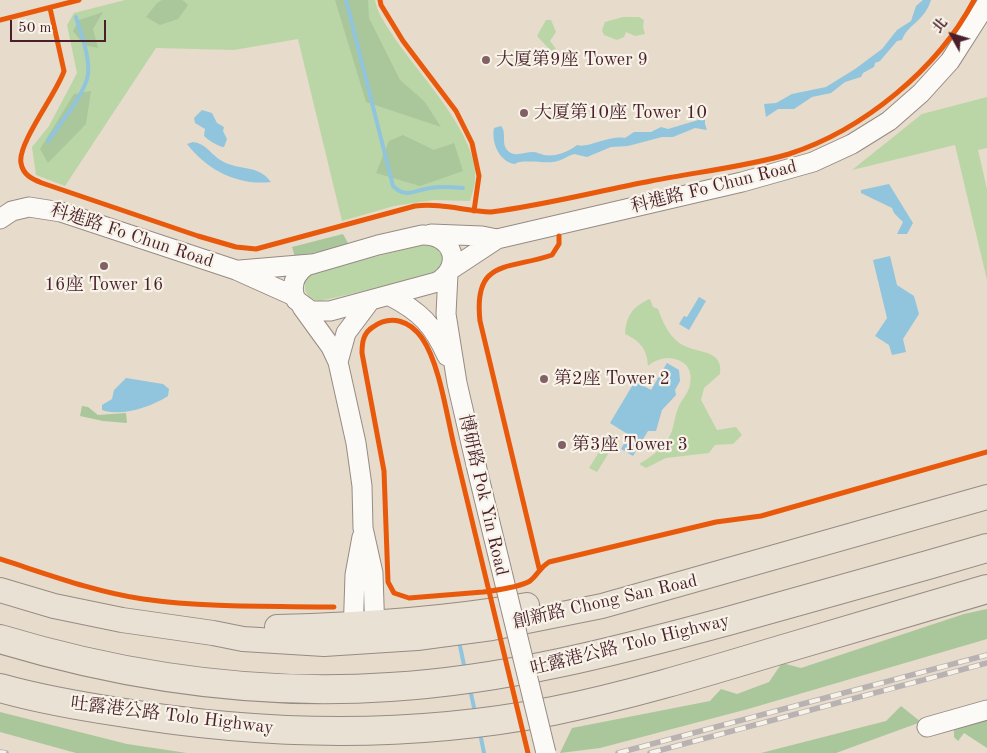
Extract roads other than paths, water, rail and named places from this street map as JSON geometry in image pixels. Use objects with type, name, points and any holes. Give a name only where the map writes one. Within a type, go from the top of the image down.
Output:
[{"type":"highway","name":"吐露港公路 Tolo Highway","points":[[0,639],[56,655],[143,674],[245,686],[346,689],[418,685],[502,675],[611,652],[987,548]]},
{"type":"highway","name":"吐露港公路 Tolo Highway","points":[[0,688],[30,697],[110,711],[240,729],[345,732],[423,728],[512,718],[625,695],[987,590]]},
{"type":"main road","name":"創新路 Chong San Road","points":[[490,620],[987,482]]},
{"type":"main road","name":"創新路 Chong San Road","points":[[0,590],[54,606],[122,620],[213,633],[244,628],[364,632],[416,628],[602,606],[987,497]]},
{"type":"street","name":"科進路 Fo Chun Road","points":[[0,219],[12,210],[29,207],[44,208],[236,270],[298,302],[311,311],[330,311],[430,285],[497,240],[742,182],[813,162],[852,144],[889,121],[922,93],[950,61],[987,3]]},
{"type":"street","name":"科進路 Fo Chun Road","points":[[236,270],[311,264],[422,235],[482,236],[497,240]]},
{"type":"street","points":[[422,235],[439,237],[448,244],[452,256],[449,272]]},
{"type":"street","points":[[311,264],[301,270],[295,278],[298,302],[331,347],[338,362],[356,443],[362,486],[363,528],[354,575],[364,632]]},
{"type":"street","name":"博研路 Pok Yin Road","points":[[449,272],[446,314],[457,383],[546,753]]},
{"type":"street","name":"博研路 Pok Yin Road","points":[[390,296],[410,306],[429,323],[446,354],[457,383]]},
{"type":"street","points":[[338,362],[346,333],[370,300]]},
{"type":"street","points":[[927,727],[987,710]]},
{"type":"water","points":[[923,0],[931,0],[920,18],[908,30],[902,40],[897,41],[880,61],[875,63],[874,67],[863,73],[861,77],[845,82],[831,93],[812,97],[794,109],[778,109],[766,117],[764,104],[776,103],[792,94],[826,87],[882,49],[897,30],[911,21],[916,6]]},
{"type":"water","points":[[202,110],[212,113],[217,123],[224,127],[223,131],[227,139],[224,147],[206,138],[204,136],[205,129],[195,123],[194,118]]},
{"type":"water","points":[[705,118],[707,130],[695,128],[673,137],[662,137],[628,146],[611,147],[587,157],[574,154],[555,162],[527,161],[515,164],[509,162],[497,150],[493,133],[494,128],[501,126],[503,128],[505,147],[513,154],[534,152],[544,155],[557,155],[577,145],[586,145],[612,138],[625,138],[634,132],[651,132],[661,127],[668,129]]},
{"type":"water","points":[[193,142],[205,147],[222,161],[254,170],[266,176],[271,182],[259,183],[235,179],[214,169],[187,144]]},
{"type":"water","points":[[889,184],[913,223],[907,234],[897,234],[903,222],[894,213],[892,208],[861,193],[861,190]]},
{"type":"water","points":[[890,256],[897,285],[914,296],[919,314],[903,339],[906,352],[892,355],[889,345],[875,336],[887,318],[873,260]]},
{"type":"water","points":[[699,297],[706,301],[689,330],[679,324],[684,316],[687,317]]},
{"type":"water","points":[[667,363],[679,370],[680,381],[675,390],[676,395],[662,410],[656,431],[648,431],[633,456],[621,449],[629,435],[610,423],[635,381],[651,390]]},
{"type":"water","points":[[126,378],[163,384],[169,389],[168,396],[153,404],[127,412],[102,410],[102,405],[112,399],[114,390]]},
{"type":"waterway","points":[[346,0],[393,186],[406,193],[438,187],[463,188]]},
{"type":"waterway","points":[[48,141],[77,99],[88,74],[86,53],[76,17]]},
{"type":"waterway","points":[[459,641],[465,670]]},
{"type":"waterway","points":[[470,689],[475,712]]},
{"type":"waterway","points":[[480,733],[484,753]]},
{"type":"railway","points":[[618,753],[987,655]]},
{"type":"railway","points":[[650,753],[987,663]]},
{"type":"railway","points":[[0,752],[6,753]]},
{"type":"place","name":"大厦第9座 Tower 9","points":[[486,60]]},
{"type":"place","name":"大厦第10座 Tower 10","points":[[524,113]]},
{"type":"place","name":"16座 Tower 16","points":[[104,266]]},
{"type":"place","name":"第2座 Tower 2","points":[[544,379]]},
{"type":"place","name":"第3座 Tower 3","points":[[562,445]]}]
